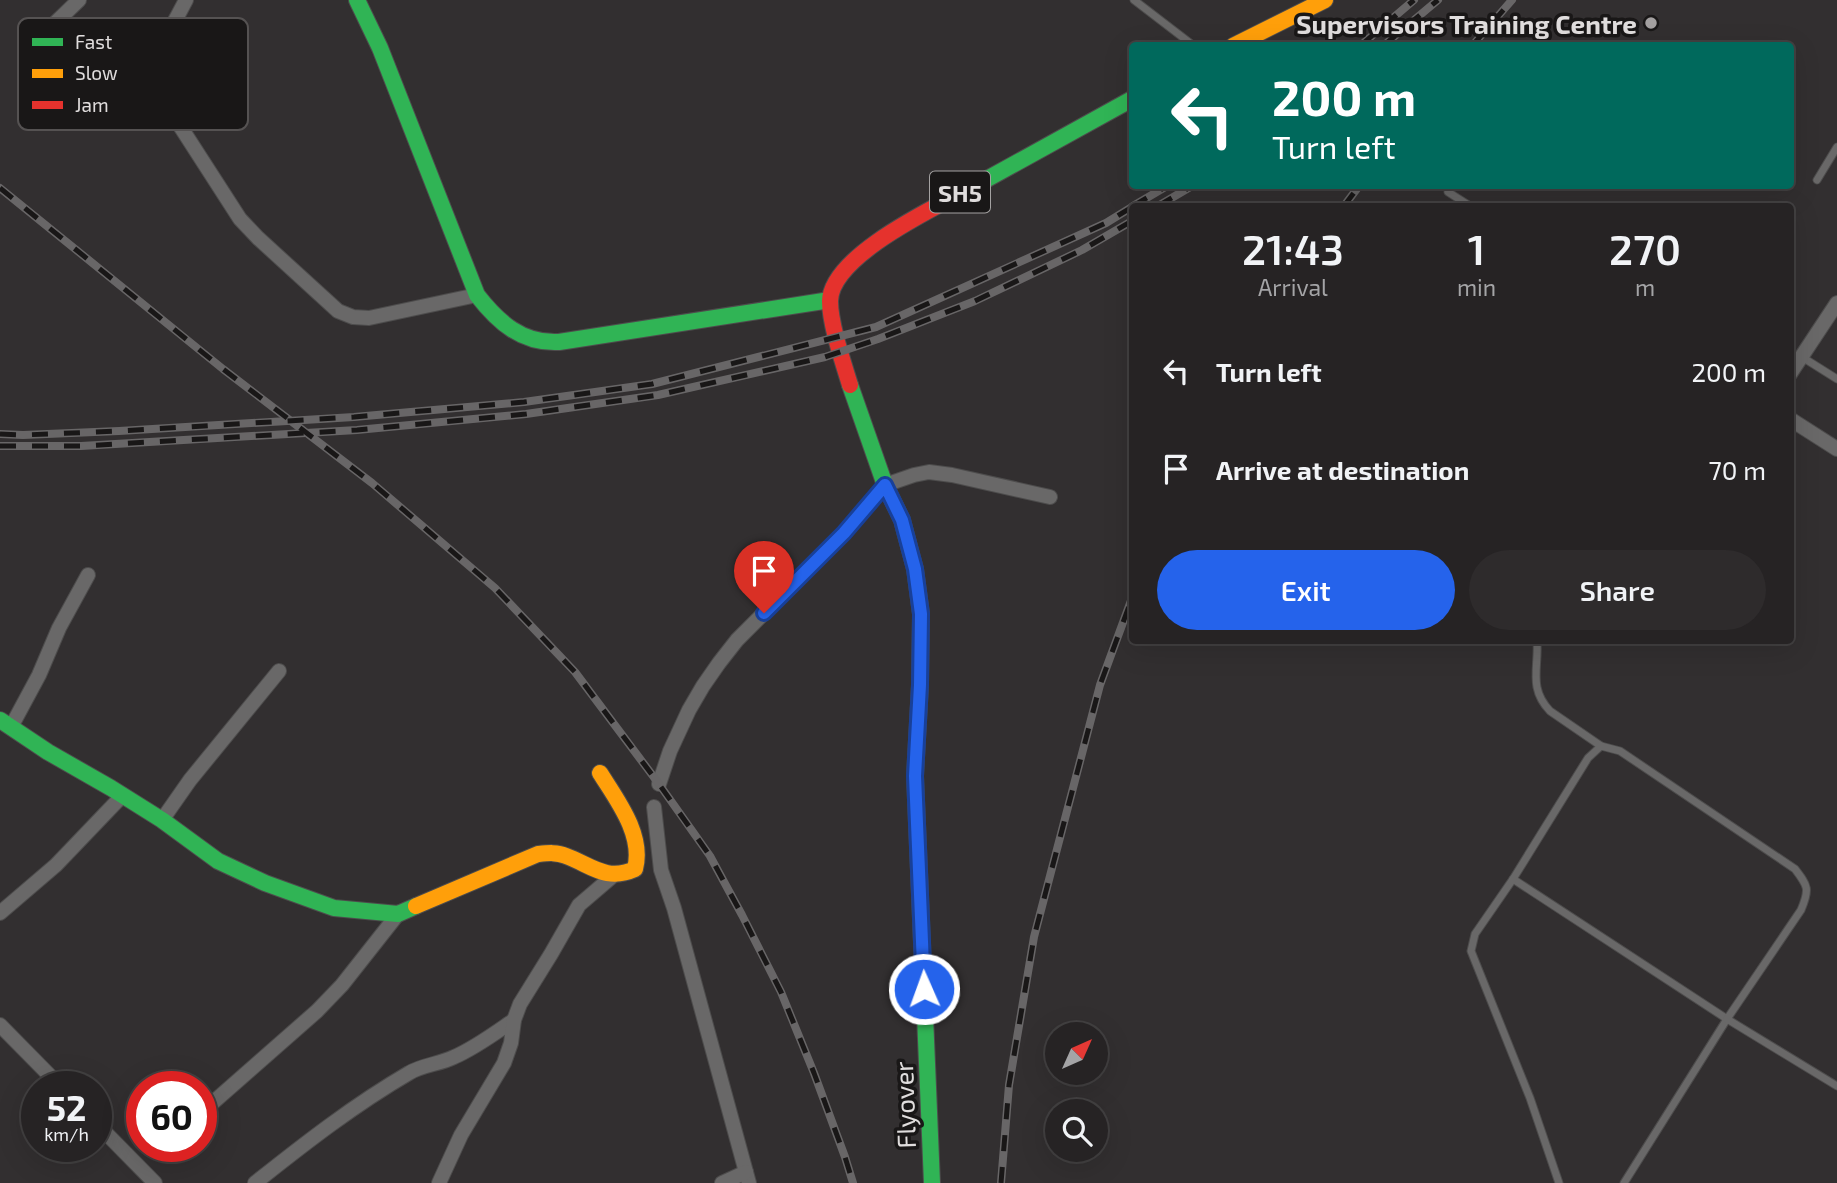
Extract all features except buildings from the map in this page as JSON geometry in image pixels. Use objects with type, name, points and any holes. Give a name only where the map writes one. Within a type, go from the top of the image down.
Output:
[{"type":"street","points":[[60,18],[79,0]]},
{"type":"street","points":[[176,18],[186,0]]},
{"type":"street","points":[[357,0],[380,48],[477,295],[493,316],[507,327],[523,337],[545,342],[573,340],[830,300]]},
{"type":"street","points":[[1241,42],[1325,0]]},
{"type":"street","name":"SH5","points":[[830,300],[837,280],[847,268],[887,233],[1129,101]]},
{"type":"street","points":[[183,130],[240,219],[338,311],[353,317],[369,318],[477,295]]},
{"type":"street","name":"Flyover","points":[[830,300],[832,322],[846,372],[885,485],[902,520],[915,569],[921,614],[915,776],[932,1183]]},
{"type":"street","points":[[1794,368],[1837,303]]},
{"type":"street","points":[[1794,422],[1837,449]]},
{"type":"street","points":[[659,784],[670,751],[689,710],[719,663],[737,640],[844,533],[885,485],[929,472],[1051,497]]},
{"type":"street","points":[[88,575],[59,628],[38,675],[5,724],[123,795],[218,860],[265,883],[334,908],[398,914]]},
{"type":"street","points":[[162,820],[190,780],[279,671]]},
{"type":"street","points":[[217,1099],[317,1011],[342,985],[398,914],[538,854],[551,852],[567,855],[596,871],[614,874],[633,870],[637,863],[638,850],[627,817],[600,773]]},
{"type":"street","points":[[0,913],[56,865],[123,795]]},
{"type":"street","points":[[654,807],[661,870],[674,908],[748,1178],[722,1183]]},
{"type":"street","points":[[439,1183],[461,1135],[504,1063],[520,1004],[573,913],[614,874]]},
{"type":"street","points":[[255,1183],[314,1136],[378,1091],[413,1071],[460,1055],[514,1020]]},
{"type":"street","points":[[0,1024],[46,1071]]},
{"type":"street","points":[[112,1139],[155,1183]]},
{"type":"lane","points":[[1134,0],[1189,42]]},
{"type":"lane","points":[[1816,180],[1837,147]]},
{"type":"lane","points":[[1448,192],[1465,203]]},
{"type":"lane","points":[[1802,357],[1837,379]]},
{"type":"lane","points":[[1537,644],[1537,690],[1550,711],[1601,746],[1620,751],[1795,869],[1806,885],[1807,896],[1801,910],[1727,1018],[1624,1183]]},
{"type":"lane","points":[[1559,1183],[1530,1098],[1471,951],[1475,934],[1513,879],[1588,758],[1601,746]]},
{"type":"lane","points":[[1513,879],[1837,1086]]},
{"type":"railway","points":[[1365,42],[1414,0]]},
{"type":"railway","points":[[1388,42],[1438,0]]},
{"type":"railway","points":[[1475,42],[1512,0]]},
{"type":"railway","points":[[0,188],[223,369],[372,483],[495,588],[575,672],[710,856],[781,992],[814,1073],[853,1183]]},
{"type":"railway","points":[[1138,203],[1162,189]]},
{"type":"railway","points":[[1163,203],[1187,189]]},
{"type":"railway","points":[[1346,203],[1357,189]]},
{"type":"railway","points":[[0,434],[119,431],[354,417],[524,402],[652,384],[876,327],[1106,223],[1129,209]]},
{"type":"railway","points":[[0,446],[81,446],[357,430],[526,414],[658,395],[825,357],[878,339],[975,301],[1082,250],[1129,223]]},
{"type":"railway","points":[[1001,1183],[1009,1085],[1034,937],[1100,685],[1129,606]]},
{"type":"traffic: fast","points":[[357,0],[380,48],[477,295],[493,314],[512,329],[534,339],[559,342],[830,300]]},
{"type":"traffic: fast","points":[[969,189],[1129,101]]},
{"type":"traffic: fast","points":[[850,385],[885,485],[902,520],[915,569],[921,614],[915,776],[932,1183]]},
{"type":"traffic: fast","points":[[0,720],[162,820],[218,861],[265,883],[334,908],[398,914],[416,906]]},
{"type":"traffic: slow","points":[[1241,42],[1325,0]]},
{"type":"traffic: slow","points":[[416,906],[538,854],[563,855],[607,873],[625,873],[635,869],[636,843],[632,831],[621,806],[600,773]]},
{"type":"traffic: jam","points":[[850,385],[832,321],[830,301],[835,284],[847,267],[887,235],[969,189]]},
{"type":"place","name":"Supervisors Training Centre","points":[[1651,23]]},
{"type":"route","points":[[764,613],[844,533],[885,485],[902,520],[915,569],[921,614],[915,776],[924,989]]}]
